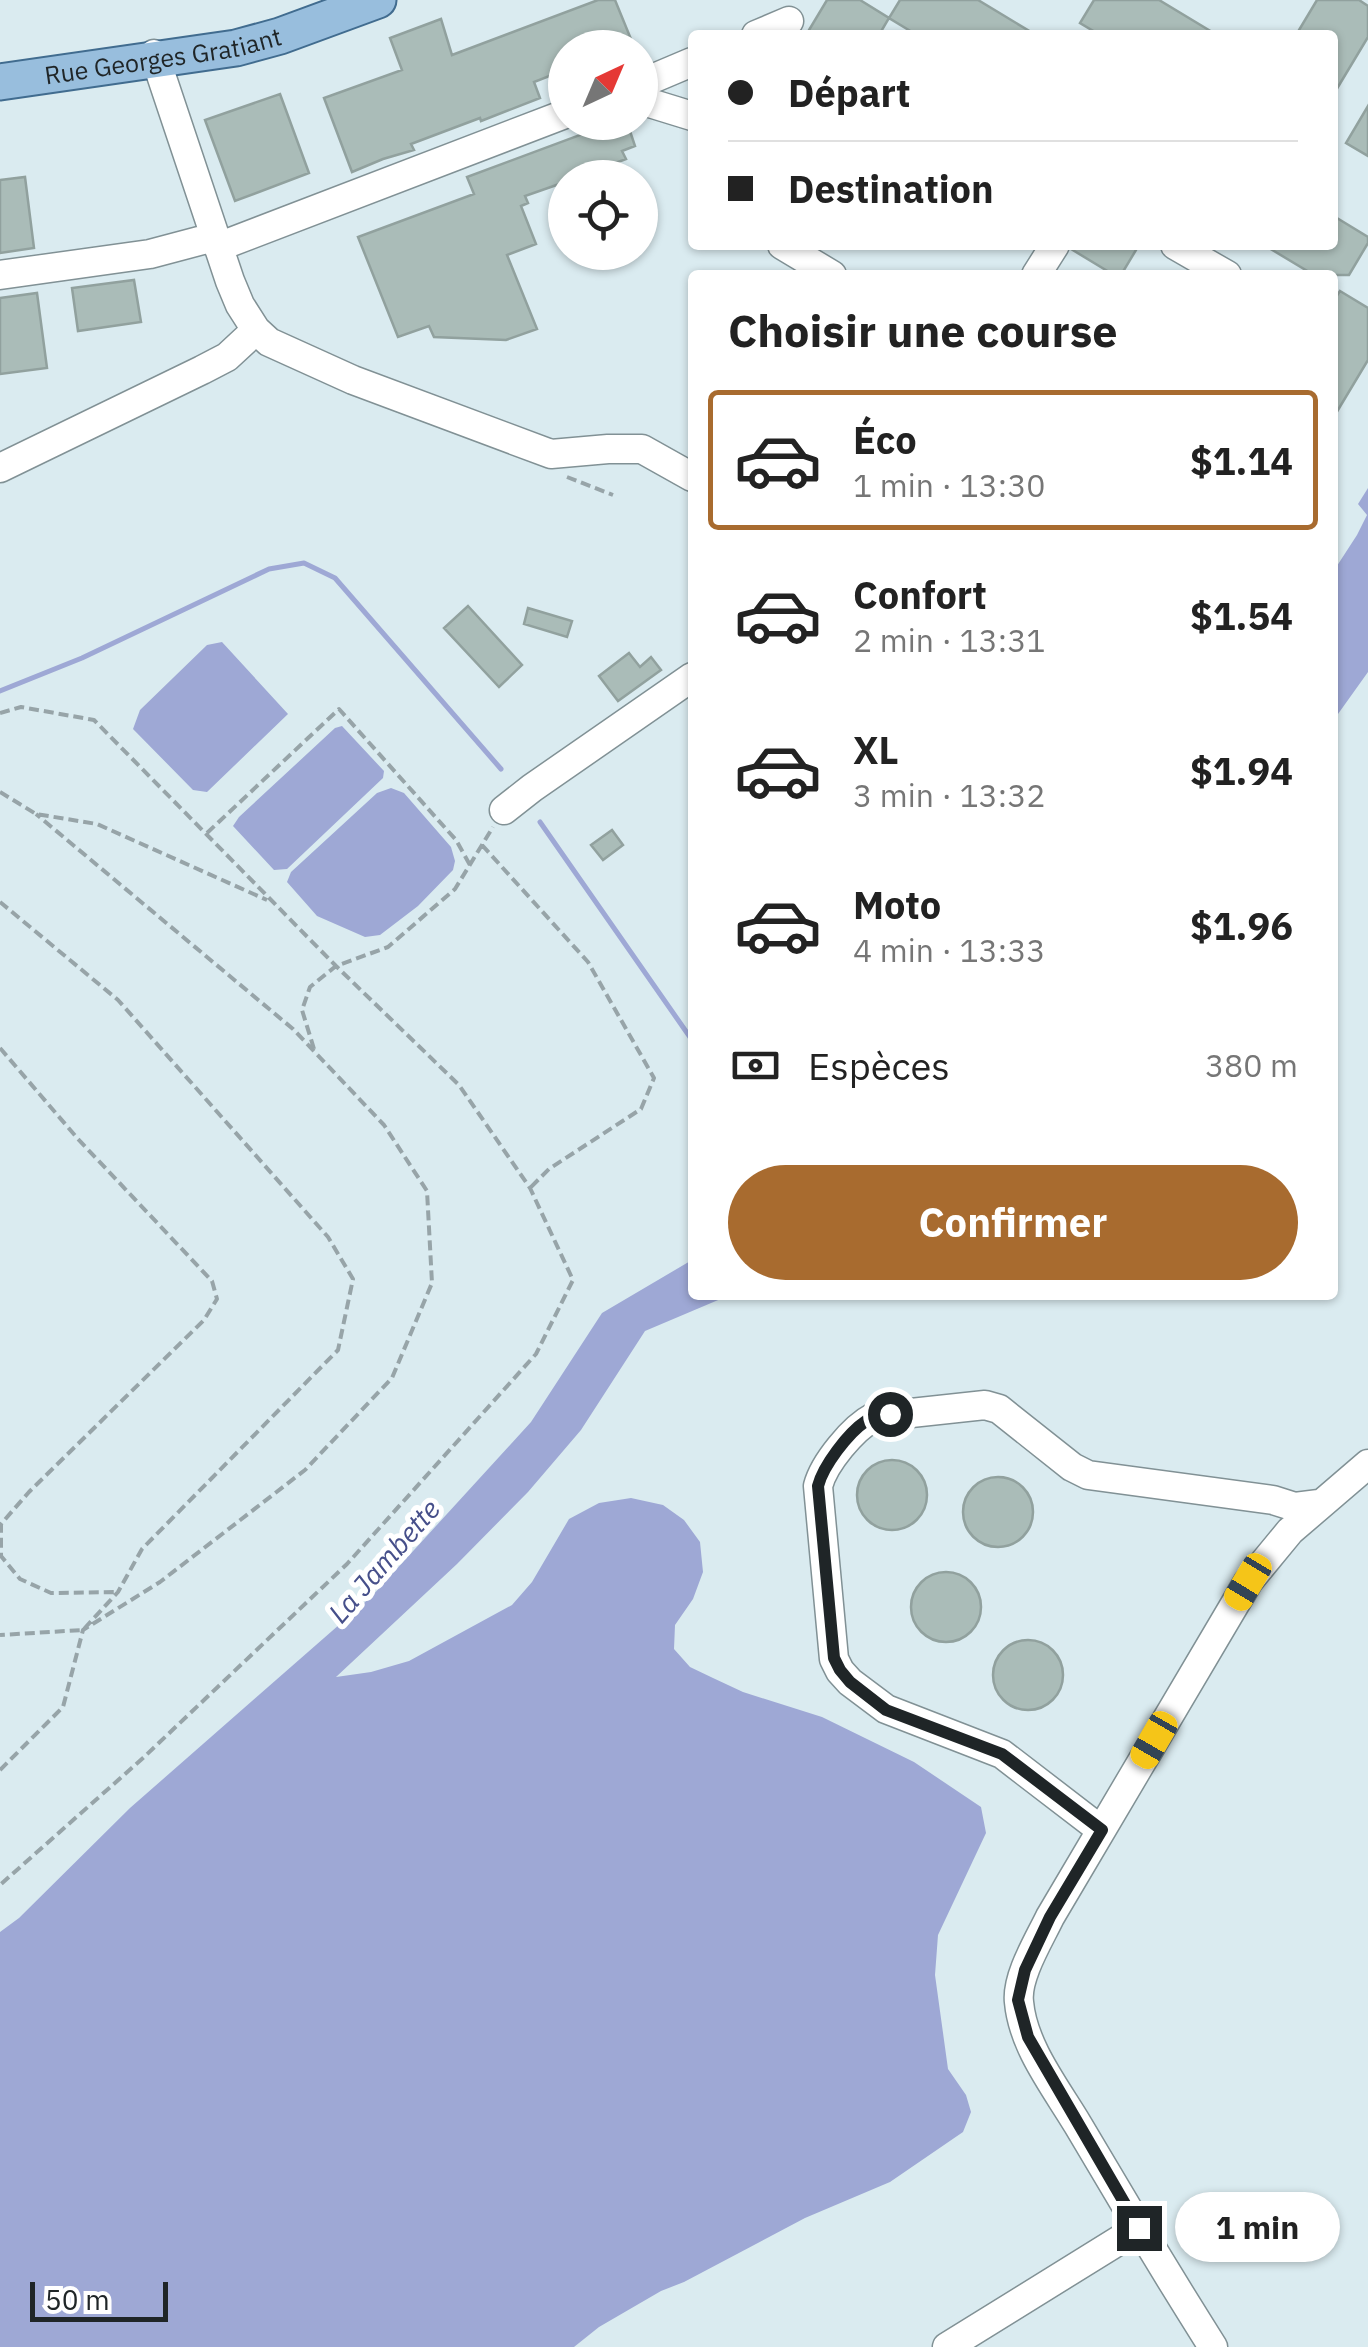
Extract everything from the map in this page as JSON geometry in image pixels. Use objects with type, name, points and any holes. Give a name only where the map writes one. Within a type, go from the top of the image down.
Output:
[{"type":"main road","name":"Rue Georges Gratiant","points":[[0,82],[155,57],[247,37],[358,0]]},
{"type":"main road","name":"Rue Georges Gratiant","points":[[0,74],[236,48],[378,0]]},
{"type":"street","points":[[768,30],[789,21]]},
{"type":"street","points":[[155,57],[240,305],[256,330],[270,342],[338,374],[551,454],[642,449],[688,474]]},
{"type":"street","points":[[658,76],[688,64]]},
{"type":"street","points":[[658,106],[688,115]]},
{"type":"street","points":[[0,275],[216,242],[548,120]]},
{"type":"street","points":[[790,250],[824,270]]},
{"type":"street","points":[[1184,250],[1218,270]]},
{"type":"street","points":[[0,468],[227,357],[256,330]]},
{"type":"street","points":[[504,810],[688,689]]},
{"type":"street","points":[[1102,1830],[1002,1754],[886,1710],[840,1670],[834,1658],[818,1486],[821,1472],[864,1422],[874,1417],[985,1405],[999,1409],[1072,1467],[1088,1475],[1273,1500],[1295,1507],[1319,1504]]},
{"type":"street","points":[[1213,2347],[1028,2037],[1018,2000],[1025,1970],[1050,1917],[1248,1582],[1290,1531],[1368,1464]]},
{"type":"street","points":[[947,2347],[1139,2228]]},
{"type":"path","points":[[0,713],[21,707],[94,720],[271,902],[459,1084],[530,1188],[573,1280],[536,1354],[347,1564],[143,1758],[0,1885]]},
{"type":"path","points":[[206,834],[339,709],[456,840],[470,865]]},
{"type":"path","points":[[0,792],[36,814],[293,1029],[384,1125],[427,1191],[432,1284],[392,1378],[305,1470],[160,1582],[83,1630],[1,1633]]},
{"type":"path","points":[[316,1054],[302,1010],[310,987],[336,966],[388,946],[455,890],[504,810]]},
{"type":"path","points":[[36,814],[97,824],[271,902]]},
{"type":"path","points":[[482,844],[588,962],[654,1078],[641,1110],[548,1170],[530,1188]]},
{"type":"path","points":[[0,902],[118,1000],[328,1237],[353,1280],[338,1350],[142,1548],[118,1592],[83,1630],[63,1707],[0,1770]]},
{"type":"path","points":[[0,1048],[212,1282],[217,1299],[204,1320],[28,1492],[1,1524],[1,1556],[20,1579],[51,1593],[118,1592]]},
{"type":"water","points":[[1368,488],[1368,672],[1338,714],[1338,564],[1367,515],[1358,504]]},
{"type":"water","points":[[222,642],[288,714],[207,792],[193,790],[133,729],[140,710],[207,645]]},
{"type":"water","points":[[342,726],[384,771],[383,778],[287,869],[274,870],[233,826],[335,728]]},
{"type":"water","points":[[391,788],[404,793],[451,847],[455,861],[453,870],[418,906],[380,935],[365,937],[317,916],[287,882],[291,872],[377,793]]},
{"type":"water","points":[[688,1262],[688,1300],[718,1300],[645,1331],[581,1430],[528,1492],[336,1677],[409,1661],[512,1605],[532,1582],[569,1519],[599,1503],[631,1498],[663,1505],[684,1520],[700,1542],[703,1572],[693,1599],[675,1625],[674,1649],[690,1667],[743,1692],[822,1717],[914,1762],[981,1807],[986,1833],[938,1935],[935,1975],[948,2069],[966,2095],[971,2112],[963,2132],[890,2182],[805,2218],[661,2291],[599,2327],[574,2347],[0,2347],[0,1932],[130,1808],[372,1596],[531,1422],[602,1313]]},
{"type":"building","points":[[598,0],[615,0],[627,30],[548,30],[548,77],[534,82],[540,98],[411,144],[414,150],[352,172],[324,98],[402,70],[390,38],[441,19],[452,55]]},
{"type":"building","points":[[827,0],[860,0],[889,18],[882,30],[809,30]]},
{"type":"building","points":[[900,0],[978,0],[1028,30],[909,30],[889,18]]},
{"type":"building","points":[[1094,0],[1159,0],[1209,30],[1092,30],[1080,23]]},
{"type":"building","points":[[1317,0],[1359,0],[1368,6],[1368,37],[1338,87],[1338,30],[1299,30]]},
{"type":"building","points":[[280,94],[309,173],[235,201],[205,120]]},
{"type":"building","points":[[1368,106],[1368,156],[1346,143]]},
{"type":"building","points":[[566,140],[633,140],[635,146],[622,151],[623,160],[548,160],[548,188],[525,196],[528,203],[521,206],[536,244],[507,255],[537,329],[506,340],[434,337],[429,326],[398,337],[358,237],[474,194],[467,177]]},
{"type":"building","points":[[25,177],[34,248],[0,253],[0,180]]},
{"type":"building","points":[[1338,219],[1368,237],[1349,275],[1338,275],[1338,270],[1306,270],[1272,250],[1338,250]]},
{"type":"building","points":[[1073,250],[1136,250],[1124,270],[1106,270]]},
{"type":"building","points":[[134,280],[141,322],[78,331],[72,288]]},
{"type":"building","points":[[1340,291],[1368,308],[1368,360],[1338,410]]},
{"type":"building","points":[[37,293],[47,368],[0,374],[0,298]]},
{"type":"building","points":[[468,606],[522,665],[499,687],[444,628]]},
{"type":"building","points":[[528,608],[572,621],[567,637],[524,624]]},
{"type":"building","points":[[629,653],[640,667],[651,657],[661,670],[618,701],[599,676]]},
{"type":"building","points":[[612,830],[623,845],[603,860],[591,845]]},
{"type":"building","points":[[892,1460],[917,1470],[927,1495],[917,1520],[892,1530],[867,1520],[857,1495],[867,1470]]},
{"type":"building","points":[[998,1477],[1023,1487],[1033,1512],[1023,1537],[998,1547],[973,1537],[963,1512],[973,1487]]},
{"type":"building","points":[[946,1572],[971,1582],[981,1607],[971,1632],[946,1642],[921,1632],[911,1607],[921,1582]]},
{"type":"building","points":[[1028,1640],[1053,1650],[1063,1675],[1053,1700],[1028,1710],[1003,1700],[993,1675],[1003,1650]]},
{"type":"waterway","points":[[0,691],[82,658],[269,569],[304,563],[335,578],[501,769]]},
{"type":"waterway","points":[[540,822],[688,1034]]},
{"type":"route","points":[[890,1414],[864,1422],[821,1472],[818,1486],[834,1658],[850,1682],[886,1710],[1002,1754],[1102,1830],[1050,1917],[1025,1970],[1018,2000],[1028,2037],[1139,2228]]},
{"type":"water label","name":"La Jambette","points":[[384,1561]]}]
